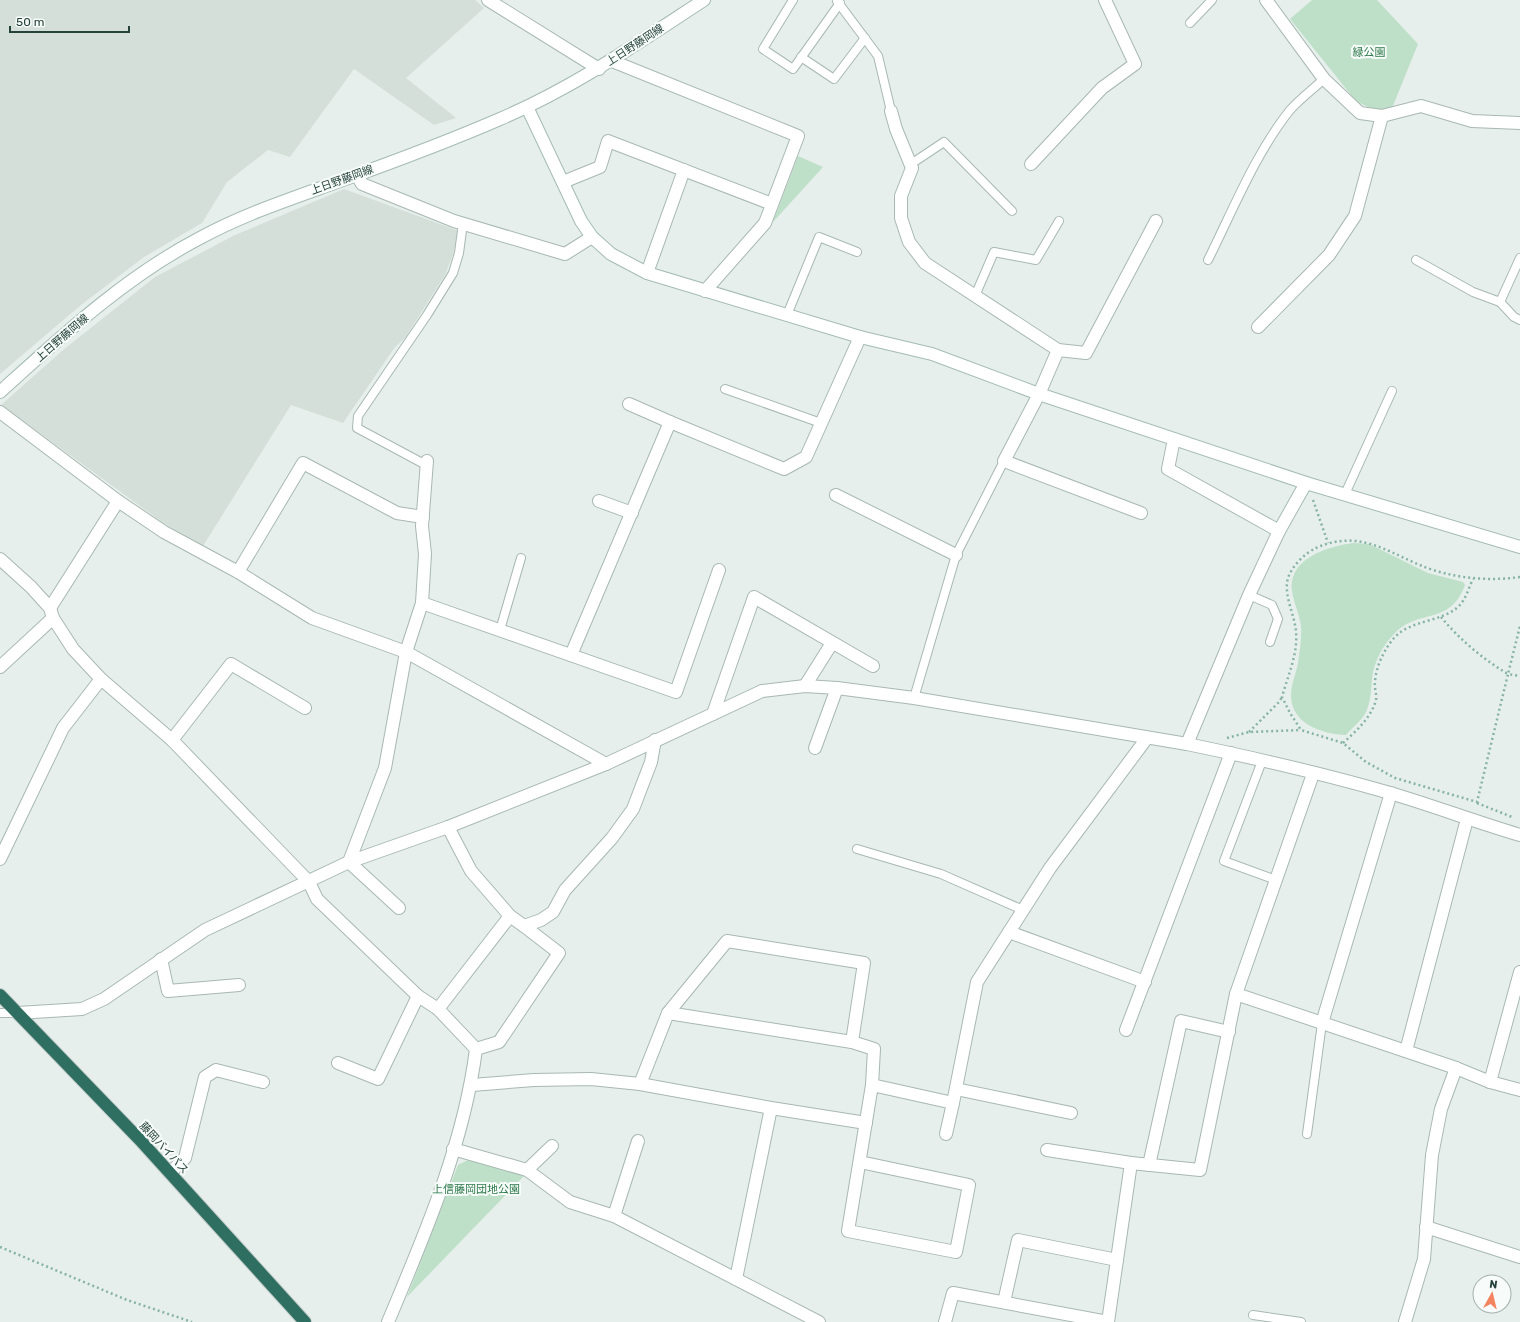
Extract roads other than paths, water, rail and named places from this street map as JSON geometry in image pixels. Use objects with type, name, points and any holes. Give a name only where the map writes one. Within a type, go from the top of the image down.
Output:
[{"type":"highway","name":"藤岡バイパス","points":[[0,996],[18,1013],[170,1173],[305,1322]]},
{"type":"street","name":"上日野藤岡線","points":[[0,392],[87,316],[127,284],[199,238],[266,208],[357,175],[501,119],[612,61],[704,0]]},
{"type":"street","points":[[1031,164],[1102,88],[1135,64],[1105,0]]},
{"type":"street","points":[[1266,0],[1324,79],[1360,113],[1382,116],[1421,106],[1472,121],[1520,123]]},
{"type":"street","points":[[494,2],[598,69]]},
{"type":"street","points":[[612,61],[798,136],[765,223],[705,291]]},
{"type":"street","points":[[526,107],[581,221],[592,237],[611,254],[646,273],[860,338],[932,354],[1039,394],[1306,483],[1520,547]]},
{"type":"street","points":[[891,111],[896,129],[912,168],[900,196],[901,218],[909,242],[925,263],[1058,350],[1086,353],[1156,221]]},
{"type":"street","points":[[1258,327],[1329,255],[1355,216],[1382,116]]},
{"type":"street","points":[[563,182],[600,167],[608,140],[772,204]]},
{"type":"street","points":[[646,273],[684,170]]},
{"type":"street","points":[[357,175],[362,184],[464,223],[564,254],[592,237]]},
{"type":"street","points":[[629,404],[784,469],[806,456],[860,338]]},
{"type":"street","points":[[1058,350],[1039,394],[1004,461],[1141,513]]},
{"type":"street","points":[[0,412],[118,501],[164,532],[238,572],[312,618],[406,652],[606,764]]},
{"type":"street","points":[[571,655],[670,422]]},
{"type":"street","points":[[1174,439],[1168,469],[1279,531]]},
{"type":"street","points":[[238,572],[303,463],[397,513],[423,517]]},
{"type":"street","points":[[349,862],[384,768],[406,652],[422,603],[425,554],[423,517],[427,463]]},
{"type":"street","points":[[1187,744],[1249,595],[1279,531],[1306,483]]},
{"type":"street","points":[[836,495],[956,555]]},
{"type":"street","points":[[0,667],[51,613],[118,501]]},
{"type":"street","points":[[599,501],[632,513]]},
{"type":"street","points":[[0,559],[31,587],[51,613],[73,649],[101,678],[172,740],[309,882],[317,899],[418,996],[438,1009],[476,1048]]},
{"type":"street","points":[[422,603],[676,692],[719,570]]},
{"type":"street","points":[[713,714],[754,597],[873,666]]},
{"type":"street","points":[[805,686],[832,643]]},
{"type":"street","points":[[172,740],[231,664],[305,708]]},
{"type":"street","points":[[0,859],[63,728],[101,678]]},
{"type":"street","points":[[18,1013],[82,1009],[104,999],[205,930],[349,862],[448,827],[606,764],[762,691],[805,686],[837,688],[914,698],[1187,744],[1231,753],[1390,793],[1520,835]]},
{"type":"street","points":[[815,748],[837,688]]},
{"type":"street","points":[[946,1134],[977,982],[1050,868],[1147,738]]},
{"type":"street","points":[[524,926],[541,920],[553,912],[565,890],[612,838],[633,809],[651,762],[655,740]]},
{"type":"street","points":[[1126,1030],[1231,753]]},
{"type":"street","points":[[1047,1150],[1131,1163],[1200,1170],[1236,994],[1313,774]]},
{"type":"street","points":[[1322,1023],[1390,793]]},
{"type":"street","points":[[1406,1052],[1467,819]]},
{"type":"street","points":[[448,827],[471,871],[510,916],[559,953],[499,1042],[476,1048]]},
{"type":"street","points":[[349,862],[399,908]]},
{"type":"street","points":[[438,1009],[510,916]]},
{"type":"street","points":[[1009,932],[1145,982]]},
{"type":"street","points":[[640,1084],[668,1013],[727,941],[864,962],[852,1042]]},
{"type":"street","points":[[161,959],[168,991],[239,985]]},
{"type":"street","points":[[1490,1082],[1520,972]]},
{"type":"street","points":[[1236,994],[1456,1068],[1490,1082],[1520,1090]]},
{"type":"street","points":[[338,1063],[378,1079],[418,996]]},
{"type":"street","points":[[668,1013],[852,1042],[874,1049],[872,1085],[848,1231],[956,1252],[969,1185],[860,1162]]},
{"type":"street","points":[[1149,1165],[1181,1021],[1228,1032]]},
{"type":"street","points":[[388,1322],[433,1214],[454,1149],[472,1086],[476,1048]]},
{"type":"street","points":[[1405,1322],[1424,1259],[1432,1155],[1441,1109],[1456,1068]]},
{"type":"street","points":[[170,1173],[185,1158],[205,1077],[216,1070],[263,1082]]},
{"type":"street","points":[[472,1086],[534,1080],[591,1079],[640,1084],[771,1108],[866,1123]]},
{"type":"street","points":[[872,1085],[953,1103]]},
{"type":"street","points":[[956,1090],[1071,1113]]},
{"type":"street","points":[[736,1279],[771,1108]]},
{"type":"street","points":[[614,1216],[638,1141]]},
{"type":"street","points":[[527,1170],[552,1146]]},
{"type":"street","points":[[454,1149],[527,1170],[570,1202],[614,1216],[819,1322]]},
{"type":"street","points":[[946,1322],[953,1292],[1108,1322],[1131,1163]]},
{"type":"street","points":[[1426,1227],[1520,1256]]},
{"type":"street","points":[[1004,1302],[1018,1240],[1117,1260]]},
{"type":"lane","points":[[794,0],[763,49],[793,69],[838,2],[878,56],[891,111]]},
{"type":"lane","points":[[1190,23],[1212,0]]},
{"type":"lane","points":[[801,57],[834,80],[865,38]]},
{"type":"lane","points":[[1208,260],[1250,176],[1271,138],[1291,110],[1324,79]]},
{"type":"lane","points":[[910,164],[944,142],[1012,210]]},
{"type":"lane","points":[[975,296],[994,252],[1036,260],[1060,221]]},
{"type":"lane","points":[[427,463],[357,428],[358,416],[427,315],[453,273],[459,253],[464,223]]},
{"type":"lane","points":[[787,315],[819,237],[857,252]]},
{"type":"lane","points":[[1500,302],[1520,258]]},
{"type":"lane","points":[[1416,260],[1473,292],[1500,302],[1514,317],[1520,320]]},
{"type":"lane","points":[[725,389],[821,423]]},
{"type":"lane","points":[[1345,494],[1392,391]]},
{"type":"lane","points":[[914,698],[956,555],[1004,461]]},
{"type":"lane","points":[[500,630],[521,558]]},
{"type":"lane","points":[[1249,595],[1272,605],[1278,619],[1270,642]]},
{"type":"lane","points":[[1262,761],[1224,861],[1276,880]]},
{"type":"lane","points":[[857,849],[941,874],[1023,910]]},
{"type":"lane","points":[[0,1013],[18,1013]]},
{"type":"lane","points":[[1307,1134],[1322,1023]]},
{"type":"lane","points":[[1253,1315],[1301,1322]]},
{"type":"park label","name":"緑公園","points":[[1369,52]]},
{"type":"park label","name":"上信藤岡団地公園","points":[[476,1189]]}]
